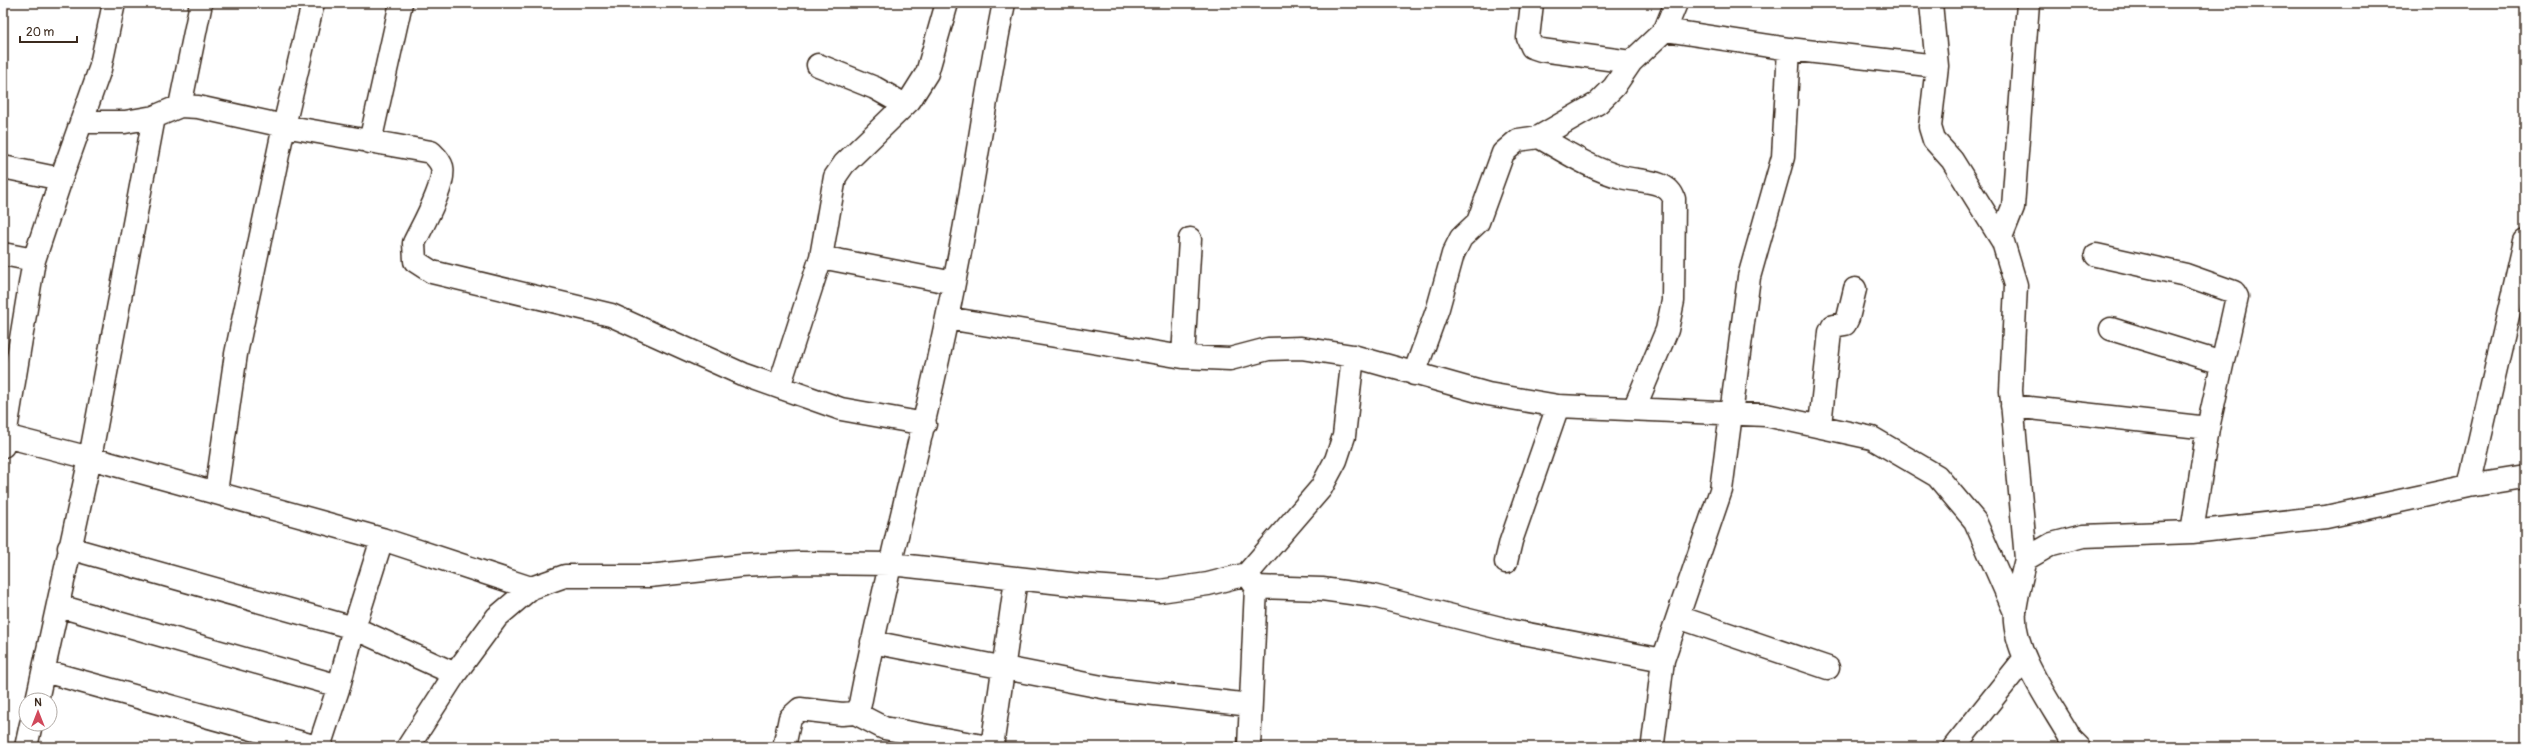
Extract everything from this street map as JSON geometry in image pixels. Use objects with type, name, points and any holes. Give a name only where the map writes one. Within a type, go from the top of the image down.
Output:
[{"type":"street","points":[[114,3],[100,69],[34,260],[4,441],[90,458],[216,492],[382,539],[531,588]]},
{"type":"street","points":[[180,106],[201,3]]},
{"type":"street","points":[[216,492],[236,354],[284,126],[313,3]]},
{"type":"street","points":[[370,142],[401,3]]},
{"type":"street","points":[[779,387],[821,257],[835,177],[844,164],[905,105],[927,73],[947,3]]},
{"type":"street","points":[[855,713],[860,704],[872,642],[925,424],[954,283],[1004,3]]},
{"type":"street","points":[[1532,3],[1528,38],[1532,47],[1631,62]]},
{"type":"street","points":[[1414,374],[1438,308],[1453,254],[1461,238],[1478,222],[1503,153],[1518,140],[1539,137],[1598,103],[1614,87],[1631,62],[1665,30],[1676,3]]},
{"type":"street","points":[[1931,3],[1937,66],[1930,127],[1934,140],[1952,160],[2001,237],[2016,285],[2012,406],[2026,559],[2015,612]]},
{"type":"street","points":[[2001,237],[2013,207],[2028,3]]},
{"type":"street","points":[[1665,30],[1789,49],[1937,66]]},
{"type":"street","points":[[1657,746],[1663,660],[1721,490],[1733,415],[1749,276],[1782,158],[1789,49]]},
{"type":"street","points":[[818,65],[875,88],[905,105]]},
{"type":"street","points":[[81,122],[125,122],[154,117],[180,106],[198,107],[284,126],[431,152],[438,158],[442,168],[442,179],[414,243],[415,260],[432,272],[611,315],[687,351],[779,387],[841,409],[925,424]]},
{"type":"street","points":[[39,692],[59,606],[69,548],[90,458],[154,117]]},
{"type":"street","points":[[1539,137],[1593,168],[1621,177],[1667,186],[1674,198],[1673,301],[1667,330],[1634,409]]},
{"type":"street","points":[[3,167],[61,179]]},
{"type":"street","points":[[1183,357],[1190,239]]},
{"type":"street","points":[[2469,486],[2525,241]]},
{"type":"street","points":[[3,254],[34,260]]},
{"type":"street","points":[[2096,255],[2186,275],[2234,292],[2237,297],[2208,428],[2192,532]]},
{"type":"street","points":[[821,257],[954,283]]},
{"type":"street","points":[[1820,425],[1830,332],[1833,326],[1845,324],[1856,289]]},
{"type":"street","points":[[947,318],[1183,357],[1230,359],[1268,349],[1301,348],[1353,356],[1488,394],[1558,406],[1733,415],[1766,415],[1820,425],[1872,438],[1937,476],[1975,521],[2015,612],[2017,630],[2025,658],[2071,739],[2079,747]]},
{"type":"street","points":[[2110,330],[2222,363]]},
{"type":"street","points":[[1249,747],[1252,581],[1322,488],[1336,460],[1344,436],[1353,356]]},
{"type":"street","points":[[1506,562],[1558,406]]},
{"type":"street","points":[[2012,406],[2208,428]]},
{"type":"street","points":[[2026,559],[2052,544],[2083,536],[2192,532],[2326,517],[2469,486],[2525,477]]},
{"type":"street","points":[[44,671],[318,747],[339,686],[354,628],[382,539]]},
{"type":"street","points":[[69,548],[354,628],[455,674]]},
{"type":"street","points":[[408,747],[455,674],[497,617],[531,588],[565,576],[649,576],[741,566],[800,563],[891,564],[1016,579],[1160,591],[1208,584],[1252,581],[1373,596],[1512,632],[1663,660]]},
{"type":"street","points":[[992,747],[1016,579]]},
{"type":"street","points":[[59,606],[339,686]]},
{"type":"street","points":[[1678,617],[1828,668]]},
{"type":"street","points":[[872,642],[1112,689],[1250,705]]},
{"type":"street","points":[[1954,747],[2025,658]]},
{"type":"street","points":[[784,747],[790,718],[800,709],[842,714],[855,713],[884,728],[988,747]]},
{"type":"street","points":[[26,747],[29,732]]}]
